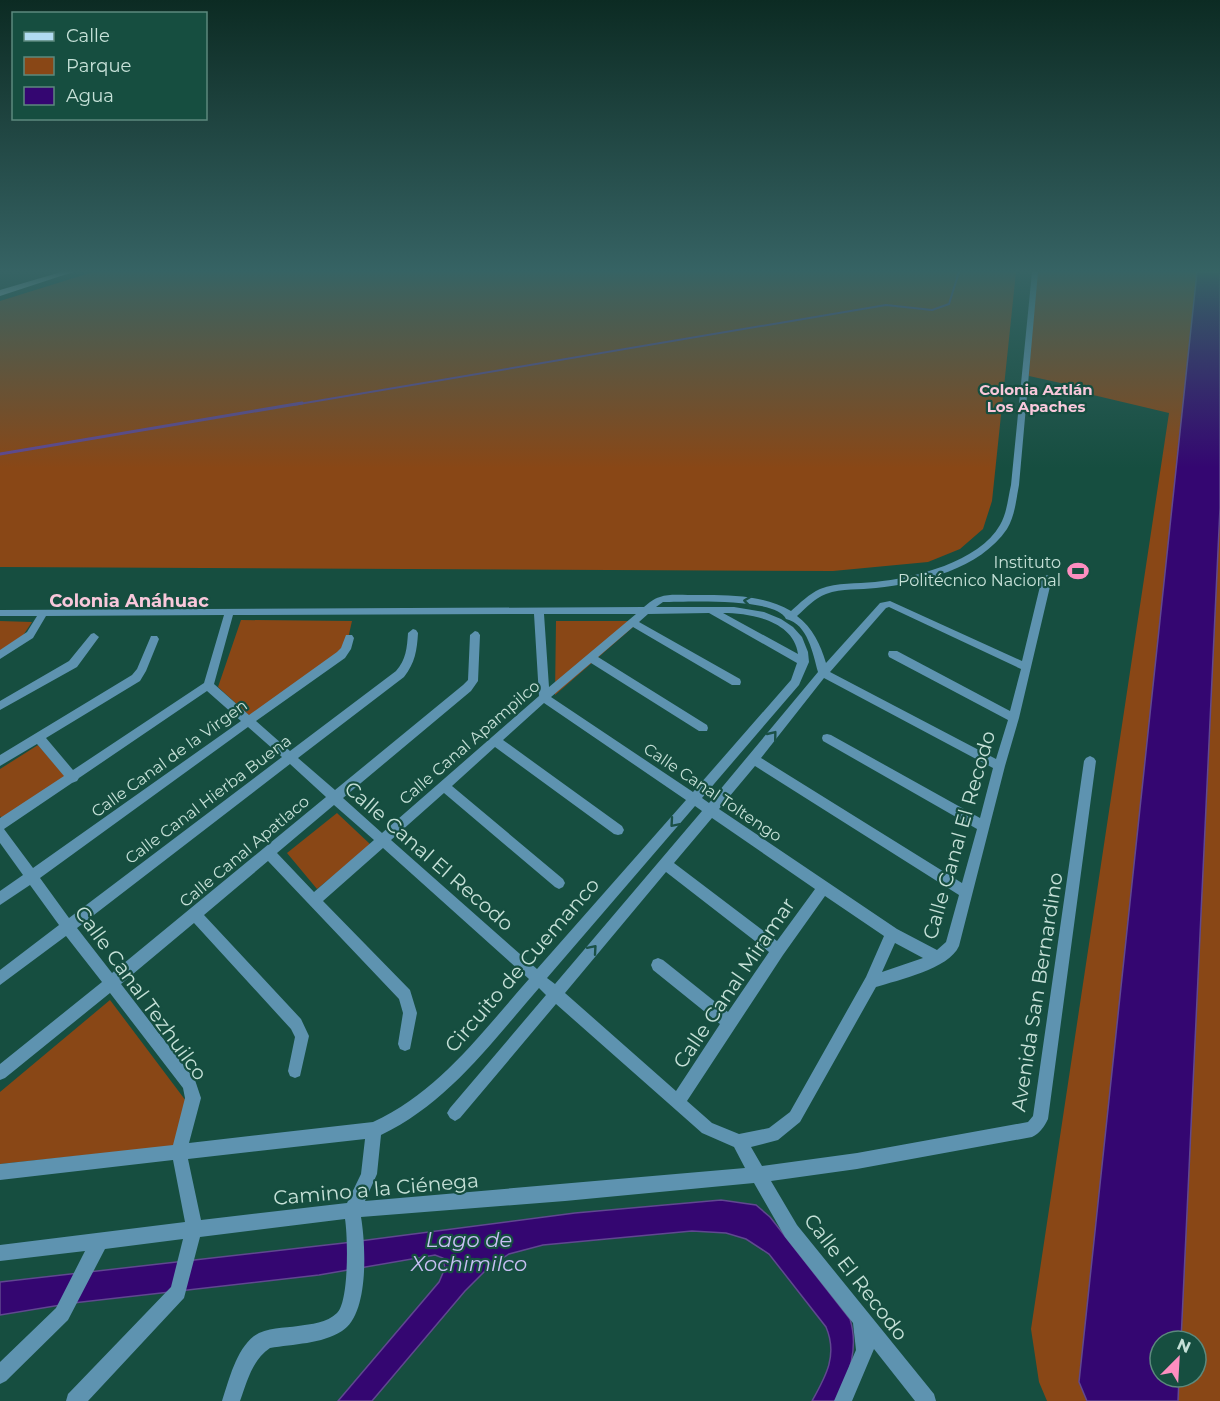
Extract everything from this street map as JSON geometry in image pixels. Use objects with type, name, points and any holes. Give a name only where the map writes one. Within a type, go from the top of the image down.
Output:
[{"type":"street","points":[[782,623],[813,597],[827,590],[910,580],[940,570],[978,550],[1002,530],[1009,516],[1015,484],[1029,337]]},
{"type":"street","name":"Calle Canal El Recodo","points":[[871,982],[906,971],[946,954],[952,946],[1014,717],[1047,578]]},
{"type":"street","points":[[645,610],[663,599],[740,599],[770,605],[793,614],[811,633],[816,643],[823,673],[999,766]]},
{"type":"street","points":[[455,1113],[666,865],[823,673],[884,605],[890,604],[1026,667]]},
{"type":"street","points":[[0,613],[645,610],[755,612],[782,623],[790,629],[802,646],[804,662]]},
{"type":"street","name":"Calle Canal Apampilco","points":[[315,900],[645,610]]},
{"type":"street","points":[[710,610],[804,662]]},
{"type":"street","points":[[0,825],[208,685],[230,611]]},
{"type":"street","points":[[539,612],[544,697]]},
{"type":"street","points":[[0,655],[30,635],[43,614]]},
{"type":"street","points":[[632,622],[736,682]]},
{"type":"street","name":"Calle Canal Hierba Buena","points":[[0,978],[400,674],[409,665],[414,633]]},
{"type":"street","name":"Calle Canal Apatlaco","points":[[0,1073],[113,983],[333,797],[467,688],[472,681],[475,635]]},
{"type":"street","points":[[0,706],[73,664],[94,637]]},
{"type":"street","name":"Calle Canal de la Virgen","points":[[0,899],[341,655],[346,649],[349,638]]},
{"type":"street","points":[[0,761],[136,678],[154,639]]},
{"type":"street","points":[[893,654],[1014,717]]},
{"type":"street","points":[[591,658],[703,728]]},
{"type":"street","name":"Circuito de Cuemanco","points":[[0,1172],[374,1130],[401,1118],[457,1072],[696,799],[795,682],[803,670],[804,662]]},
{"type":"street","name":"Calle Canal El Recodo","points":[[208,685],[707,1128],[739,1142]]},
{"type":"street","name":"Calle Canal Toltengo","points":[[544,697],[892,934],[938,957]]},
{"type":"street","points":[[39,738],[73,777]]},
{"type":"street","points":[[827,738],[983,826]]},
{"type":"street","points":[[496,741],[618,830]]},
{"type":"street","points":[[754,759],[965,892]]},
{"type":"street","name":"Avenida San Bernardino","points":[[757,1175],[1032,1129],[1040,1119],[1090,761]]},
{"type":"street","points":[[444,786],[559,883]]},
{"type":"street","name":"Calle Canal Tezhuilco","points":[[0,833],[68,927],[190,1085],[193,1098],[179,1152],[194,1234]]},
{"type":"street","points":[[268,853],[405,995],[410,1012],[405,1044]]},
{"type":"street","points":[[666,865],[778,950]]},
{"type":"street","name":"Calle Canal Miramar","points":[[677,1102],[778,950],[824,887]]},
{"type":"street","points":[[195,914],[296,1024],[302,1036],[295,1071]]},
{"type":"street","points":[[757,1175],[739,1142],[773,1135],[795,1117],[871,982],[892,934]]},
{"type":"street","points":[[658,965],[729,1022]]},
{"type":"street","points":[[231,1401],[250,1355],[259,1342],[325,1331],[341,1324],[352,1309],[355,1282],[354,1215],[368,1179],[374,1130]]},
{"type":"street","name":"Camino a la Ciénega","points":[[0,1253],[96,1246],[354,1215],[757,1175]]},
{"type":"street","name":"Calle El Recodo","points":[[757,1175],[791,1231],[927,1401]]},
{"type":"street","points":[[75,1401],[178,1292],[194,1234]]},
{"type":"street","points":[[0,1375],[62,1314],[96,1246]]},
{"type":"street","points":[[843,1401],[865,1350],[862,1320]]},
{"type":"green space","points":[[0,337],[1009,337],[992,501],[983,529],[960,549],[928,562],[833,571],[0,567]]},
{"type":"green space","points":[[1031,337],[1220,337],[1220,1401],[1047,1401],[1039,1382],[1031,1329],[1169,413],[1072,390],[1065,384],[1029,376]]},
{"type":"green space","points":[[241,620],[352,621],[345,652],[251,717],[218,687]]},
{"type":"green space","points":[[0,621],[32,622],[20,640],[0,652]]},
{"type":"green space","points":[[556,621],[640,621],[555,695]]},
{"type":"green space","points":[[38,745],[70,782],[6,824],[0,816],[0,769]]},
{"type":"green space","points":[[337,813],[371,845],[317,889],[287,853]]},
{"type":"green space","points":[[110,1000],[189,1105],[183,1145],[0,1164],[0,1092]]},
{"type":"water","points":[[1190,337],[1220,337],[1220,508],[1182,1329],[1148,1329],[1148,1389],[1178,1389],[1178,1401],[1087,1401],[1079,1382]]},
{"type":"water","name":"Lago de Xochimilco","points":[[721,1200],[756,1205],[770,1217],[850,1319],[853,1330],[853,1351],[837,1401],[812,1401],[826,1374],[831,1356],[826,1327],[769,1254],[746,1239],[726,1233],[692,1231],[543,1245],[509,1254],[488,1268],[465,1291],[372,1401],[338,1401],[439,1282],[445,1268],[443,1258],[435,1255],[319,1275],[73,1303],[0,1315],[0,1282],[344,1243],[575,1213]]},
{"type":"waterway","points":[[293,405],[694,337]]},
{"type":"waterway","points":[[0,454],[302,403]]},
{"type":"place","name":"Instituto Politécnico Nacional","points":[[1078,571]]},
{"type":"district","name":"Colonia Aztlán Los Apaches","points":[[1036,398]]},
{"type":"district","name":"Colonia Anáhuac","points":[[129,601]]}]
